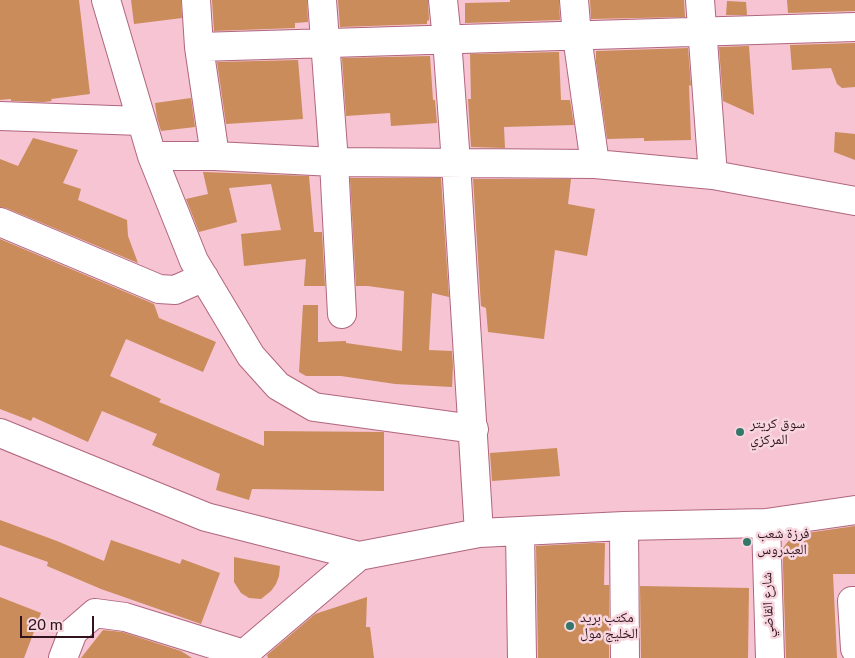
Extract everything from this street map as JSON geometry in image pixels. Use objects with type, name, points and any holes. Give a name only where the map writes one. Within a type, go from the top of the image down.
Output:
[{"type":"street","points":[[106,0],[152,156],[194,261],[251,356],[278,386],[314,407],[474,429]]},
{"type":"street","points":[[196,0],[199,47],[215,156]]},
{"type":"street","points":[[322,0],[334,162],[342,314]]},
{"type":"street","points":[[443,0],[474,429],[479,533]]},
{"type":"street","points":[[574,0],[577,36],[595,164]]},
{"type":"street","points":[[700,0],[713,175]]},
{"type":"street","points":[[199,47],[855,27]]},
{"type":"street","points":[[0,116],[142,121]]},
{"type":"street","points":[[152,156],[215,156],[334,162],[595,164],[713,175],[855,201]]},
{"type":"street","points":[[0,222],[159,288],[175,290],[204,278]]},
{"type":"street","points":[[0,434],[206,517],[359,556],[479,533],[624,526],[766,523],[855,510]]},
{"type":"street","name":"شارع القاضي","points":[[766,523],[770,658]]},
{"type":"street","points":[[624,526],[626,658]]},
{"type":"street","points":[[520,532],[522,658]]},
{"type":"street","points":[[63,658],[73,632],[95,613],[125,617],[243,656],[359,556]]},
{"type":"street","points":[[855,601],[852,601],[855,649]]},
{"type":"building","points":[[0,0],[79,0],[90,94],[51,99],[52,101],[44,102],[0,100]]},
{"type":"building","points":[[131,0],[181,0],[182,18],[134,24]]},
{"type":"building","points":[[212,0],[307,0],[308,22],[295,23],[295,28],[214,31]]},
{"type":"building","points":[[338,0],[428,0],[429,20],[427,24],[340,27]]},
{"type":"building","points":[[510,0],[559,0],[560,20],[465,23],[465,3],[510,2]]},
{"type":"building","points":[[590,0],[684,0],[685,17],[591,19]]},
{"type":"building","points":[[787,0],[855,0],[855,11],[788,13]]},
{"type":"building","points":[[727,1],[746,2],[747,15],[726,15]]},
{"type":"building","points":[[855,43],[855,87],[842,88],[837,84],[831,68],[792,70],[790,45]]},
{"type":"building","points":[[749,46],[754,115],[723,101],[719,47]]},
{"type":"building","points":[[688,48],[691,86],[689,85],[691,140],[644,141],[644,138],[607,139],[596,51]]},
{"type":"building","points":[[559,52],[561,100],[570,100],[574,125],[504,127],[505,148],[471,147],[468,99],[471,99],[470,54]]},
{"type":"building","points":[[430,56],[433,100],[435,100],[437,123],[391,126],[390,113],[346,116],[342,58]]},
{"type":"building","points":[[298,60],[303,119],[226,124],[217,62]]},
{"type":"building","points":[[191,98],[195,127],[161,131],[155,103]]},
{"type":"building","points":[[835,132],[855,134],[855,160],[834,152]]},
{"type":"building","points":[[33,138],[78,150],[63,183],[81,189],[78,200],[127,220],[128,236],[138,263],[0,207],[0,159],[18,166]]},
{"type":"building","points":[[203,172],[309,176],[314,232],[322,232],[325,286],[304,286],[306,259],[244,266],[241,234],[281,230],[271,184],[229,188],[237,222],[199,232],[186,199],[208,194]]},
{"type":"building","points":[[350,178],[441,178],[449,297],[432,293],[429,350],[452,351],[452,387],[395,384],[341,376],[306,376],[299,372],[303,305],[318,305],[318,342],[346,341],[346,343],[402,351],[404,291],[356,286]]},
{"type":"building","points":[[473,179],[571,179],[568,204],[595,209],[587,256],[555,250],[544,339],[488,332],[486,308],[481,306]]},
{"type":"building","points":[[0,239],[154,304],[159,318],[216,342],[203,372],[126,339],[110,376],[161,399],[159,402],[264,446],[264,431],[384,432],[384,491],[252,489],[249,500],[216,490],[220,474],[152,445],[157,434],[102,411],[88,442],[33,417],[31,421],[0,409]]},
{"type":"building","points":[[557,448],[560,476],[492,481],[490,453]]},
{"type":"building","points":[[0,520],[104,561],[111,540],[180,564],[182,559],[220,573],[201,624],[101,589],[47,566],[48,562],[0,545]]},
{"type":"building","points":[[855,526],[855,574],[833,574],[837,658],[786,658],[783,548],[793,535]]},
{"type":"building","points":[[605,543],[604,585],[609,585],[609,658],[538,658],[536,546]]},
{"type":"building","points":[[234,557],[280,566],[279,576],[271,591],[261,599],[249,598],[241,593],[234,582]]},
{"type":"building","points":[[640,586],[749,588],[748,658],[641,658]]},
{"type":"building","points":[[0,597],[41,613],[24,658],[0,658]]},
{"type":"building","points":[[367,597],[366,627],[370,627],[374,658],[268,658],[267,655],[315,614]]},
{"type":"building","points":[[103,630],[122,632],[181,651],[192,658],[81,658]]},
{"type":"place","name":"سوق كريتر المركزي","points":[[740,432]]},
{"type":"place","name":"فرزة شعب العيدروس","points":[[747,542]]},
{"type":"place","name":"مكتب بريد الخليج مول","points":[[570,626]]}]
